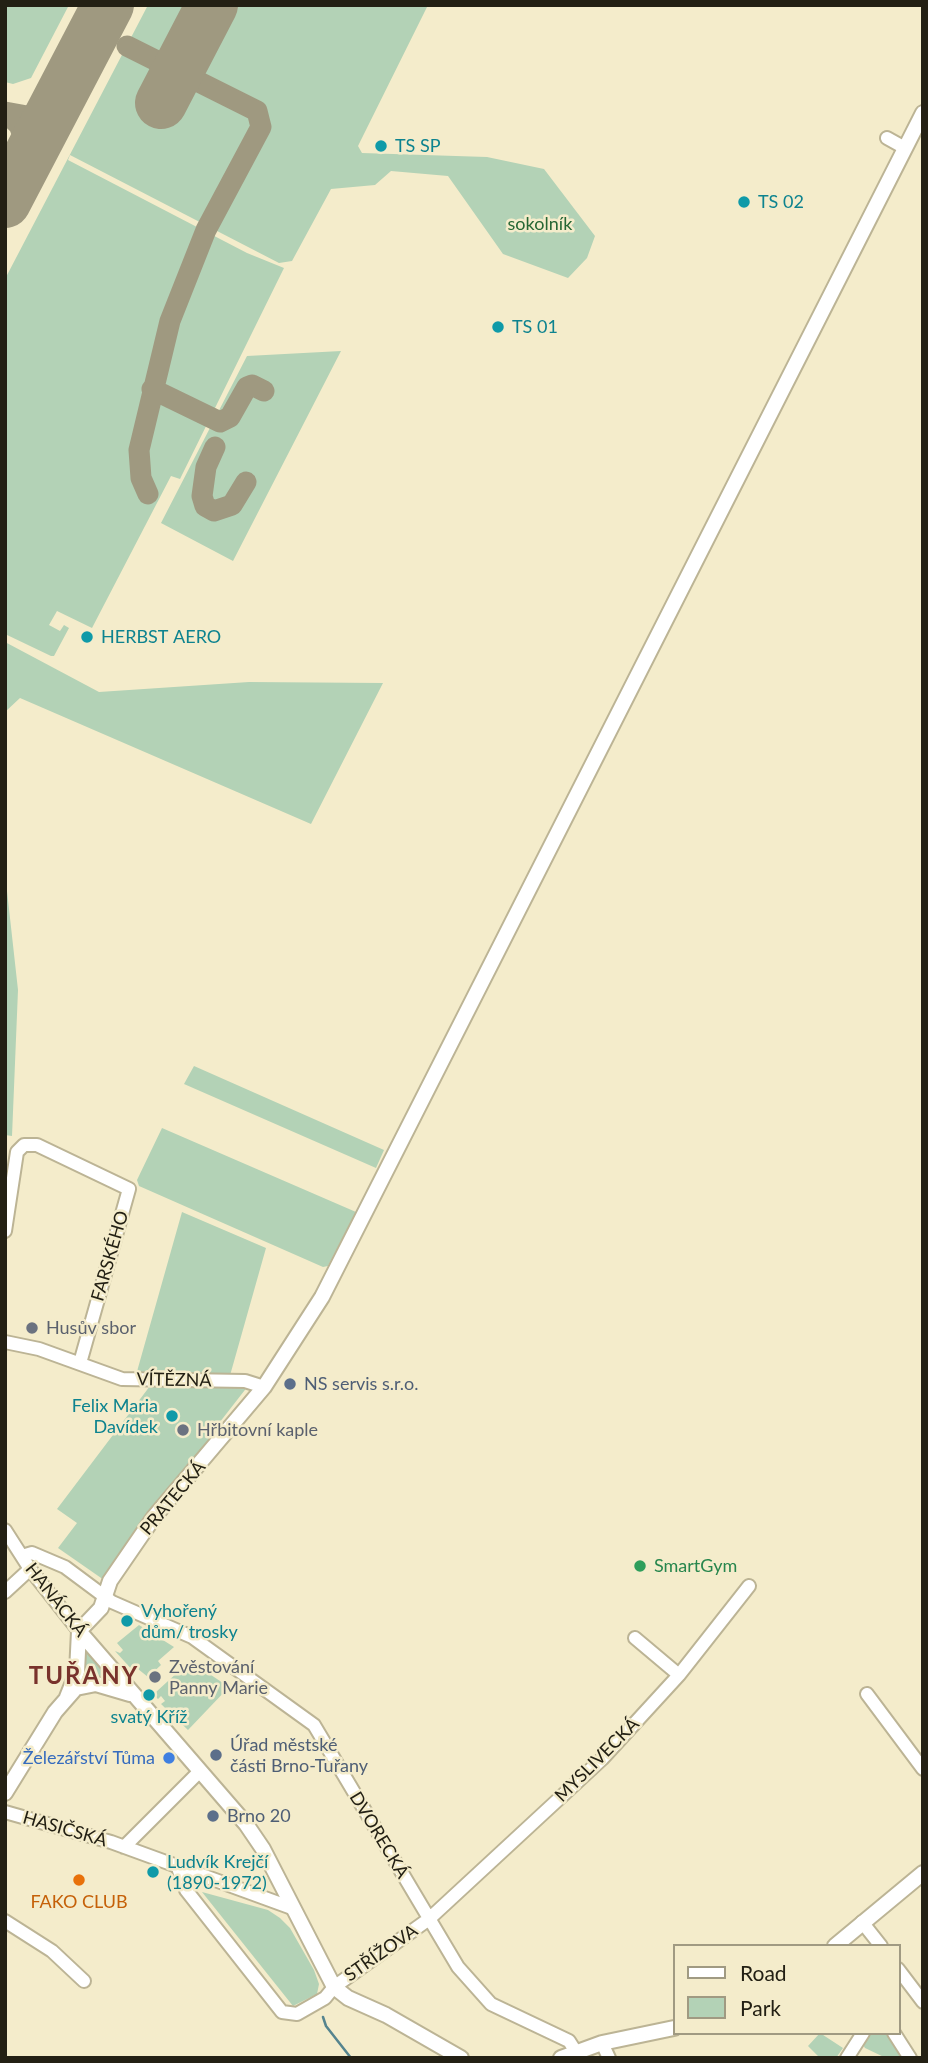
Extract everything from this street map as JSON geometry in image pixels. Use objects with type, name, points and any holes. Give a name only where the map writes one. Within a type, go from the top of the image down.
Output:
[{"type":"main road","name":"PRATECKÁ","points":[[79,1631],[101,1608],[110,1581],[154,1517],[264,1387],[310,1318],[923,113]]},
{"type":"main road","points":[[5,1793],[49,1721],[67,1697],[77,1672],[79,1631]]},
{"type":"main road","name":"HANÁCKÁ","points":[[79,1631],[257,1840],[334,1987]]},
{"type":"main road","name":"HANÁCKÁ","points":[[67,1697],[80,1686],[96,1684],[119,1689],[138,1698]]},
{"type":"main road","points":[[837,1944],[923,1872]]},
{"type":"main road","points":[[334,1987],[348,1998],[386,2015],[461,2058]]},
{"type":"main road","points":[[561,2058],[602,2043],[673,2028]]},
{"type":"street","points":[[887,138],[905,148]]},
{"type":"street","name":"FARSKÉHO","points":[[5,1231],[17,1152],[22,1147],[35,1145],[129,1189],[80,1363]]},
{"type":"street","name":"VÍTĚZNÁ","points":[[5,1342],[80,1363],[122,1379],[245,1381],[264,1387]]},
{"type":"street","name":"HANÁCKÁ","points":[[5,1530],[30,1569],[79,1631]]},
{"type":"street","name":"DVORECKÁ","points":[[22,1556],[32,1553],[65,1567],[105,1597],[192,1637],[314,1725],[458,1967],[491,2004],[569,2041],[576,2052]]},
{"type":"street","points":[[5,1592],[30,1569]]},
{"type":"street","name":"MYSLIVECKÁ","points":[[429,1919],[602,1759],[679,1675],[749,1586]]},
{"type":"street","points":[[635,1638],[679,1675]]},
{"type":"street","points":[[867,1694],[923,1769]]},
{"type":"street","points":[[124,1847],[200,1771]]},
{"type":"street","name":"HASIČSKÁ","points":[[5,1812],[124,1847],[292,1908]]},
{"type":"street","name":"STŘÍŽOVA","points":[[178,1868],[186,1890],[282,2012],[297,2014],[325,1997],[334,1987],[429,1919]]},
{"type":"street","points":[[5,1921],[52,1951],[84,1981]]},
{"type":"street","points":[[862,1922],[879,1944]]},
{"type":"street","points":[[900,1974],[923,2002]]},
{"type":"street","points":[[847,2058],[862,2035]]},
{"type":"street","points":[[895,2035],[910,2058]]},
{"type":"street","points":[[602,2043],[609,2058]]},
{"type":"green space","points":[[5,5],[69,5],[31,78],[13,84],[5,82]]},
{"type":"green space","name":"sokolník","points":[[148,5],[428,5],[358,146],[362,153],[487,157],[544,169],[595,236],[587,258],[568,278],[503,254],[448,176],[391,171],[375,185],[331,189],[292,261],[279,263],[70,155],[68,160],[247,253],[284,268],[180,479],[171,476],[92,628],[57,611],[49,625],[60,631],[64,625],[69,628],[54,656],[51,656],[5,634],[5,279]]},
{"type":"green space","points":[[341,351],[233,561],[161,523],[247,356]]},
{"type":"green space","points":[[5,642],[99,692],[249,682],[383,683],[311,824],[20,698],[5,712]]},
{"type":"green space","points":[[5,873],[18,990],[12,1136],[5,1135]]},
{"type":"green space","points":[[194,1066],[384,1150],[376,1168],[184,1084]]},
{"type":"green space","points":[[162,1128],[356,1212],[328,1266],[323,1267],[139,1186],[137,1180]]},
{"type":"green space","points":[[182,1212],[266,1248],[229,1379],[136,1375]]},
{"type":"green space","points":[[153,1382],[248,1386],[209,1436],[214,1440],[104,1580],[58,1548],[77,1523],[57,1509]]},
{"type":"green space","points":[[139,1625],[174,1647],[158,1661],[161,1665],[148,1677],[138,1669],[134,1672],[115,1651],[120,1653],[123,1650],[117,1643]]},
{"type":"green space","points":[[84,1645],[116,1683],[88,1673],[82,1659]]},
{"type":"green space","points":[[190,1661],[229,1687],[188,1730],[161,1704],[165,1701],[161,1696],[158,1699],[155,1696],[156,1692]]},
{"type":"green space","points":[[202,1892],[268,1910],[280,1918],[290,1928],[314,1970],[319,1984],[317,1994],[293,2006]]},
{"type":"green space","points":[[818,2035],[823,2035],[843,2048],[836,2058],[820,2058],[808,2046]]},
{"type":"green space","points":[[869,2035],[890,2035],[907,2058],[886,2058],[863,2045]]},
{"type":"waterway","points":[[323,2017],[326,2026],[351,2058]]},
{"type":"taxiway","points":[[127,46],[257,111],[261,127],[206,230],[170,321],[139,450],[141,478],[148,494]]},
{"type":"taxiway","points":[[5,112],[27,116],[48,109],[57,100],[84,49]]},
{"type":"taxiway","points":[[5,112],[19,125],[27,145],[24,164],[5,201]]},
{"type":"taxiway","points":[[152,389],[220,422],[230,417],[247,387],[252,385],[264,391]]},
{"type":"taxiway","points":[[215,447],[206,467],[202,496],[205,506],[214,511],[232,505],[246,482]]},
{"type":"runway","points":[[5,202],[108,5]]},
{"type":"runway","points":[[161,103],[212,5]]},
{"type":"place","name":"TS SP","points":[[381,146]]},
{"type":"place","name":"TS 02","points":[[744,202]]},
{"type":"place","name":"TS 01","points":[[498,327]]},
{"type":"place","name":"HERBST AERO","points":[[87,637]]},
{"type":"place","name":"Husův sbor","points":[[32,1328]]},
{"type":"place","name":"NS servis s.r.o.","points":[[290,1384]]},
{"type":"place","name":"Felix Maria Davídek","points":[[172,1416]]},
{"type":"place","name":"Hřbitovní kaple","points":[[183,1430]]},
{"type":"place","name":"SmartGym","points":[[640,1566]]},
{"type":"place","name":"Vyhořený dům/ trosky","points":[[127,1621]]},
{"type":"place","name":"Zvěstování Panny Marie","points":[[155,1677]]},
{"type":"place","name":"svatý Kříž","points":[[149,1695]]},
{"type":"place","name":"Úřad městské části Brno-Tuřany","points":[[216,1755]]},
{"type":"place","name":"Železářství Tůma","points":[[169,1758]]},
{"type":"place","name":"Brno 20","points":[[213,1816]]},
{"type":"place","name":"Ludvík Krejčí (1890-1972)","points":[[153,1872]]},
{"type":"place","name":"FAKO CLUB","points":[[79,1880]]},
{"type":"district","name":"TUŘANY","points":[[84,1676]]}]
